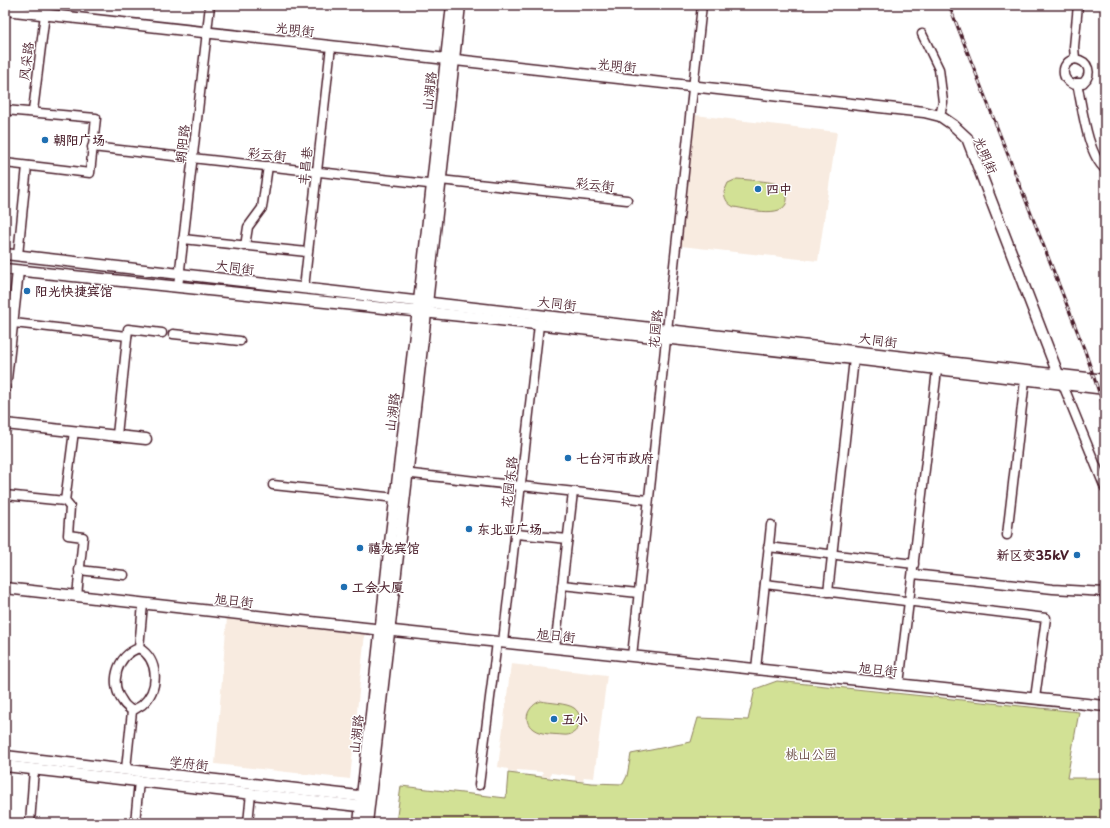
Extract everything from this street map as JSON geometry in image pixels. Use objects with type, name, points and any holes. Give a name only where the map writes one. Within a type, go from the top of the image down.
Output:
[{"type":"main road","name":"山湖路","points":[[359,823],[365,802],[437,183],[449,60],[452,5]]},
{"type":"main road","name":"山湖路","points":[[449,60],[460,5]]},
{"type":"main road","name":"光明街","points":[[5,10],[924,112],[940,116],[953,125],[967,138],[1058,374]]},
{"type":"main road","name":"大同街","points":[[5,254],[1105,380]]},
{"type":"main road","name":"大同街","points":[[5,269],[178,286],[854,359],[1105,389]]},
{"type":"main road","points":[[5,388],[9,323],[18,271]]},
{"type":"main road","points":[[5,424],[146,439]]},
{"type":"main road","name":"山湖路","points":[[384,630],[396,498],[403,473]]},
{"type":"main road","name":"旭日街","points":[[5,588],[384,630],[1105,706]]},
{"type":"main road","name":"学府街","points":[[5,756],[126,769],[175,780],[251,793],[365,802]]},
{"type":"main road","name":"学府街","points":[[5,766],[140,781],[175,780],[365,802]]},
{"type":"main road","name":"山湖路","points":[[365,802],[367,823]]},
{"type":"street","name":"朝阳路","points":[[178,286],[210,5]]},
{"type":"street","name":"花园路","points":[[632,656],[702,5]]},
{"type":"street","points":[[1076,59],[1074,47],[1078,5]]},
{"type":"street","name":"风采路","points":[[33,111],[46,14]]},
{"type":"street","points":[[922,34],[939,69],[943,102],[940,116]]},
{"type":"street","name":"丰昌巷","points":[[304,288],[331,46]]},
{"type":"street","points":[[1076,59],[1083,61],[1089,71],[1086,80],[1083,83],[1077,83],[1075,85],[1071,84],[1063,73],[1065,65],[1076,59]]},
{"type":"street","points":[[1077,83],[1092,148],[1099,164],[1105,169]]},
{"type":"street","points":[[5,110],[33,111],[96,118],[90,173],[5,163]]},
{"type":"street","name":"彩云街","points":[[92,147],[437,183],[627,200]]},
{"type":"street","points":[[18,255],[27,166]]},
{"type":"street","points":[[245,246],[248,226],[262,208],[268,166]]},
{"type":"street","points":[[183,239],[307,252]]},
{"type":"street","points":[[9,323],[127,336]]},
{"type":"street","name":"花园东路","points":[[480,785],[516,534],[540,325]]},
{"type":"street","points":[[117,435],[128,329],[162,333]]},
{"type":"street","points":[[173,334],[240,341]]},
{"type":"street","points":[[828,592],[854,359]]},
{"type":"street","points":[[899,684],[937,370]]},
{"type":"street","points":[[1058,374],[1105,488]]},
{"type":"street","points":[[1007,535],[1025,380]]},
{"type":"street","points":[[65,501],[74,431]]},
{"type":"street","points":[[403,473],[648,500]]},
{"type":"street","points":[[273,485],[396,498]]},
{"type":"street","points":[[555,648],[573,492]]},
{"type":"street","points":[[5,495],[65,501],[70,507],[68,534],[83,537],[77,596]]},
{"type":"street","points":[[756,669],[771,525]]},
{"type":"street","points":[[516,534],[568,539]]},
{"type":"street","points":[[768,547],[914,564]]},
{"type":"street","points":[[79,570],[124,575]]},
{"type":"street","points":[[913,574],[1054,589],[1105,592]]},
{"type":"street","points":[[765,584],[1046,618],[1035,698]]},
{"type":"street","points":[[562,585],[638,593]]},
{"type":"street","points":[[138,648],[143,604]]},
{"type":"street","points":[[132,711],[123,703],[119,696],[116,686],[116,678],[117,669],[120,664],[131,652],[138,648]]},
{"type":"street","points":[[132,711],[142,705],[147,699],[155,682],[155,673],[150,659],[138,648]]},
{"type":"street","points":[[126,769],[132,711]]},
{"type":"street","points":[[30,823],[34,769]]},
{"type":"street","points":[[135,823],[140,781]]},
{"type":"street","points":[[248,823],[251,793]]},
{"type":"shaded area","name":"四中","points":[[695,115],[837,132],[818,261],[681,246]]},
{"type":"shaded area","points":[[227,618],[365,633],[350,779],[215,764]]},
{"type":"shaded area","name":"五小","points":[[511,664],[607,675],[594,778],[584,777],[583,781],[575,780],[575,776],[551,773],[550,777],[542,776],[543,772],[517,770],[517,773],[508,772],[508,769],[498,767]]},
{"type":"green space","points":[[737,179],[764,181],[780,185],[787,194],[786,204],[782,209],[767,212],[734,207],[730,205],[724,192],[728,183]]},
{"type":"green space","name":"桃山公园","points":[[777,681],[1079,712],[1067,778],[1105,778],[1105,823],[396,823],[401,786],[506,798],[508,773],[591,783],[623,784],[627,776],[631,754],[691,742],[698,718],[748,720],[755,689]]},
{"type":"green space","name":"五小","points":[[541,701],[563,704],[574,708],[580,716],[577,730],[569,735],[563,735],[544,733],[533,729],[529,725],[527,717],[528,713],[533,706]]},
{"type":"railway","points":[[949,5],[1085,351],[1105,410]]},
{"type":"place","name":"朝阳广场","points":[[45,140]]},
{"type":"place","name":"四中","points":[[758,189]]},
{"type":"place","name":"阳光快捷宾馆","points":[[27,291]]},
{"type":"place","name":"七台河市政府","points":[[568,458]]},
{"type":"place","name":"东北亚广场","points":[[469,529]]},
{"type":"place","name":"禧龙宾馆","points":[[360,548]]},
{"type":"place","name":"新区变35kV","points":[[1077,555]]},
{"type":"place","name":"工会大厦","points":[[344,587]]},
{"type":"place","name":"五小","points":[[554,719]]}]
